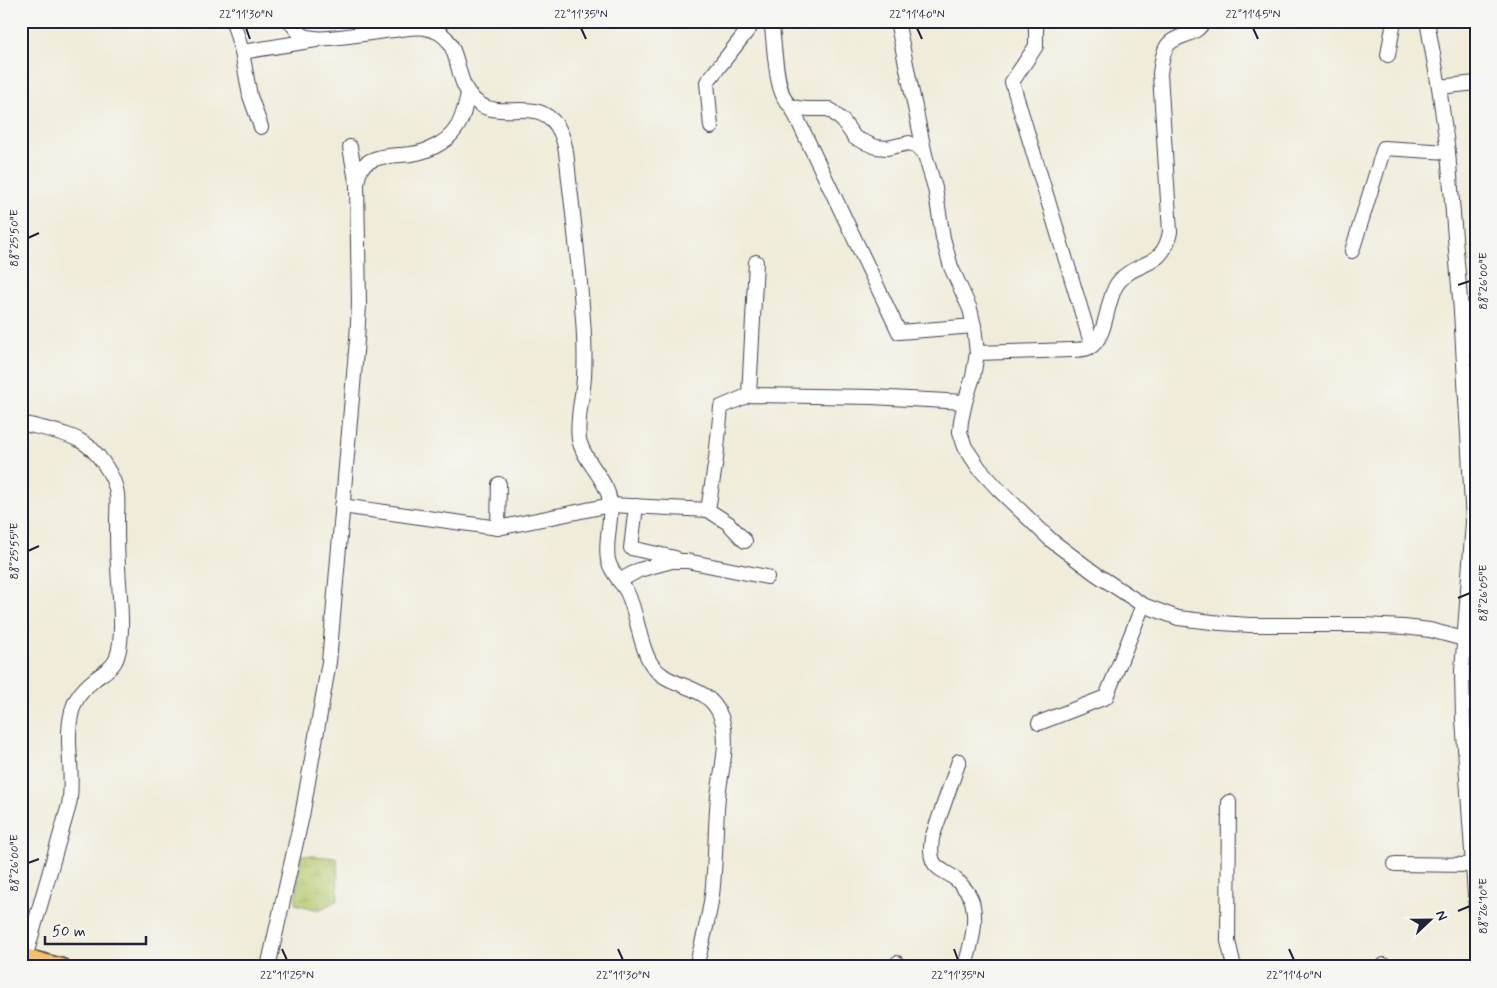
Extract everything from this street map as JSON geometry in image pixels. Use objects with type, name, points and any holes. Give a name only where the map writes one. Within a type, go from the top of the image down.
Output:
[{"type":"main road","points":[[23,957],[62,967]]},
{"type":"street","points":[[233,21],[242,52],[250,96],[261,127]]},
{"type":"street","points":[[290,21],[298,32],[308,37],[324,39]]},
{"type":"street","points":[[711,127],[707,82],[755,21]]},
{"type":"street","points":[[771,21],[779,84],[785,101],[791,106],[802,109],[829,109],[842,121],[855,138],[876,148],[887,148],[909,143],[917,146],[925,155]]},
{"type":"street","points":[[896,21],[925,155],[935,188],[943,238],[951,267],[970,309],[974,326],[977,353],[960,432],[965,447],[979,468],[998,489],[1052,541],[1096,574],[1143,605],[1178,618],[1221,623],[1270,625],[1404,627],[1430,630],[1470,640]]},
{"type":"street","points":[[1036,21],[1036,46],[1012,82],[1092,346]]},
{"type":"street","points":[[977,353],[1083,350],[1092,346],[1097,342],[1101,334],[1112,293],[1118,283],[1126,275],[1156,258],[1162,252],[1168,242],[1170,232],[1160,74],[1162,62],[1166,47],[1172,40],[1198,30],[1202,26],[1203,21]]},
{"type":"street","points":[[1388,55],[1394,21]]},
{"type":"street","points":[[1427,21],[1448,152],[1473,487],[1470,640],[1462,671],[1463,718],[1476,909]]},
{"type":"street","points":[[242,52],[324,39],[439,26],[450,43],[462,84],[468,94],[478,103],[488,109],[524,109],[540,112],[550,118],[558,128],[564,145],[572,204],[584,325],[584,378],[579,427],[580,440],[584,453],[607,490],[611,505],[608,560],[612,571],[626,591],[632,604],[650,663],[660,674],[703,693],[720,712],[725,727],[712,892],[708,923],[696,967]]},
{"type":"street","points":[[1439,87],[1476,83]]},
{"type":"street","points":[[268,967],[302,816],[329,662],[354,382],[358,313],[358,174],[363,166],[370,161],[379,158],[413,154],[426,150],[447,138],[455,130],[462,117],[468,94]]},
{"type":"street","points":[[791,106],[899,332],[974,326]]},
{"type":"street","points":[[350,147],[357,184]]},
{"type":"street","points":[[1352,251],[1384,148],[1448,152]]},
{"type":"street","points":[[749,395],[756,262]]},
{"type":"street","points":[[1461,311],[1476,311]]},
{"type":"street","points":[[708,510],[716,459],[721,407],[749,395],[872,397],[965,402]]},
{"type":"street","points":[[21,423],[80,440],[99,457],[115,484],[117,495],[121,618],[120,640],[117,657],[113,665],[87,686],[72,710],[69,736],[71,792],[69,805],[23,957]]},
{"type":"street","points":[[498,484],[498,528]]},
{"type":"street","points":[[342,506],[498,528],[611,505],[708,510],[728,523],[745,541]]},
{"type":"street","points":[[636,506],[631,548],[767,576]]},
{"type":"street","points":[[619,581],[655,564],[687,561]]},
{"type":"street","points":[[1039,723],[1106,697],[1143,605]]},
{"type":"street","points":[[959,761],[932,838],[931,850],[933,860],[938,868],[954,877],[960,883],[974,905],[972,943],[965,967]]},
{"type":"street","points":[[1229,802],[1228,941],[1234,967]]},
{"type":"street","points":[[1396,864],[1473,865]]},
{"type":"green space","points":[[301,855],[337,858],[338,900],[319,910],[295,904]]}]
